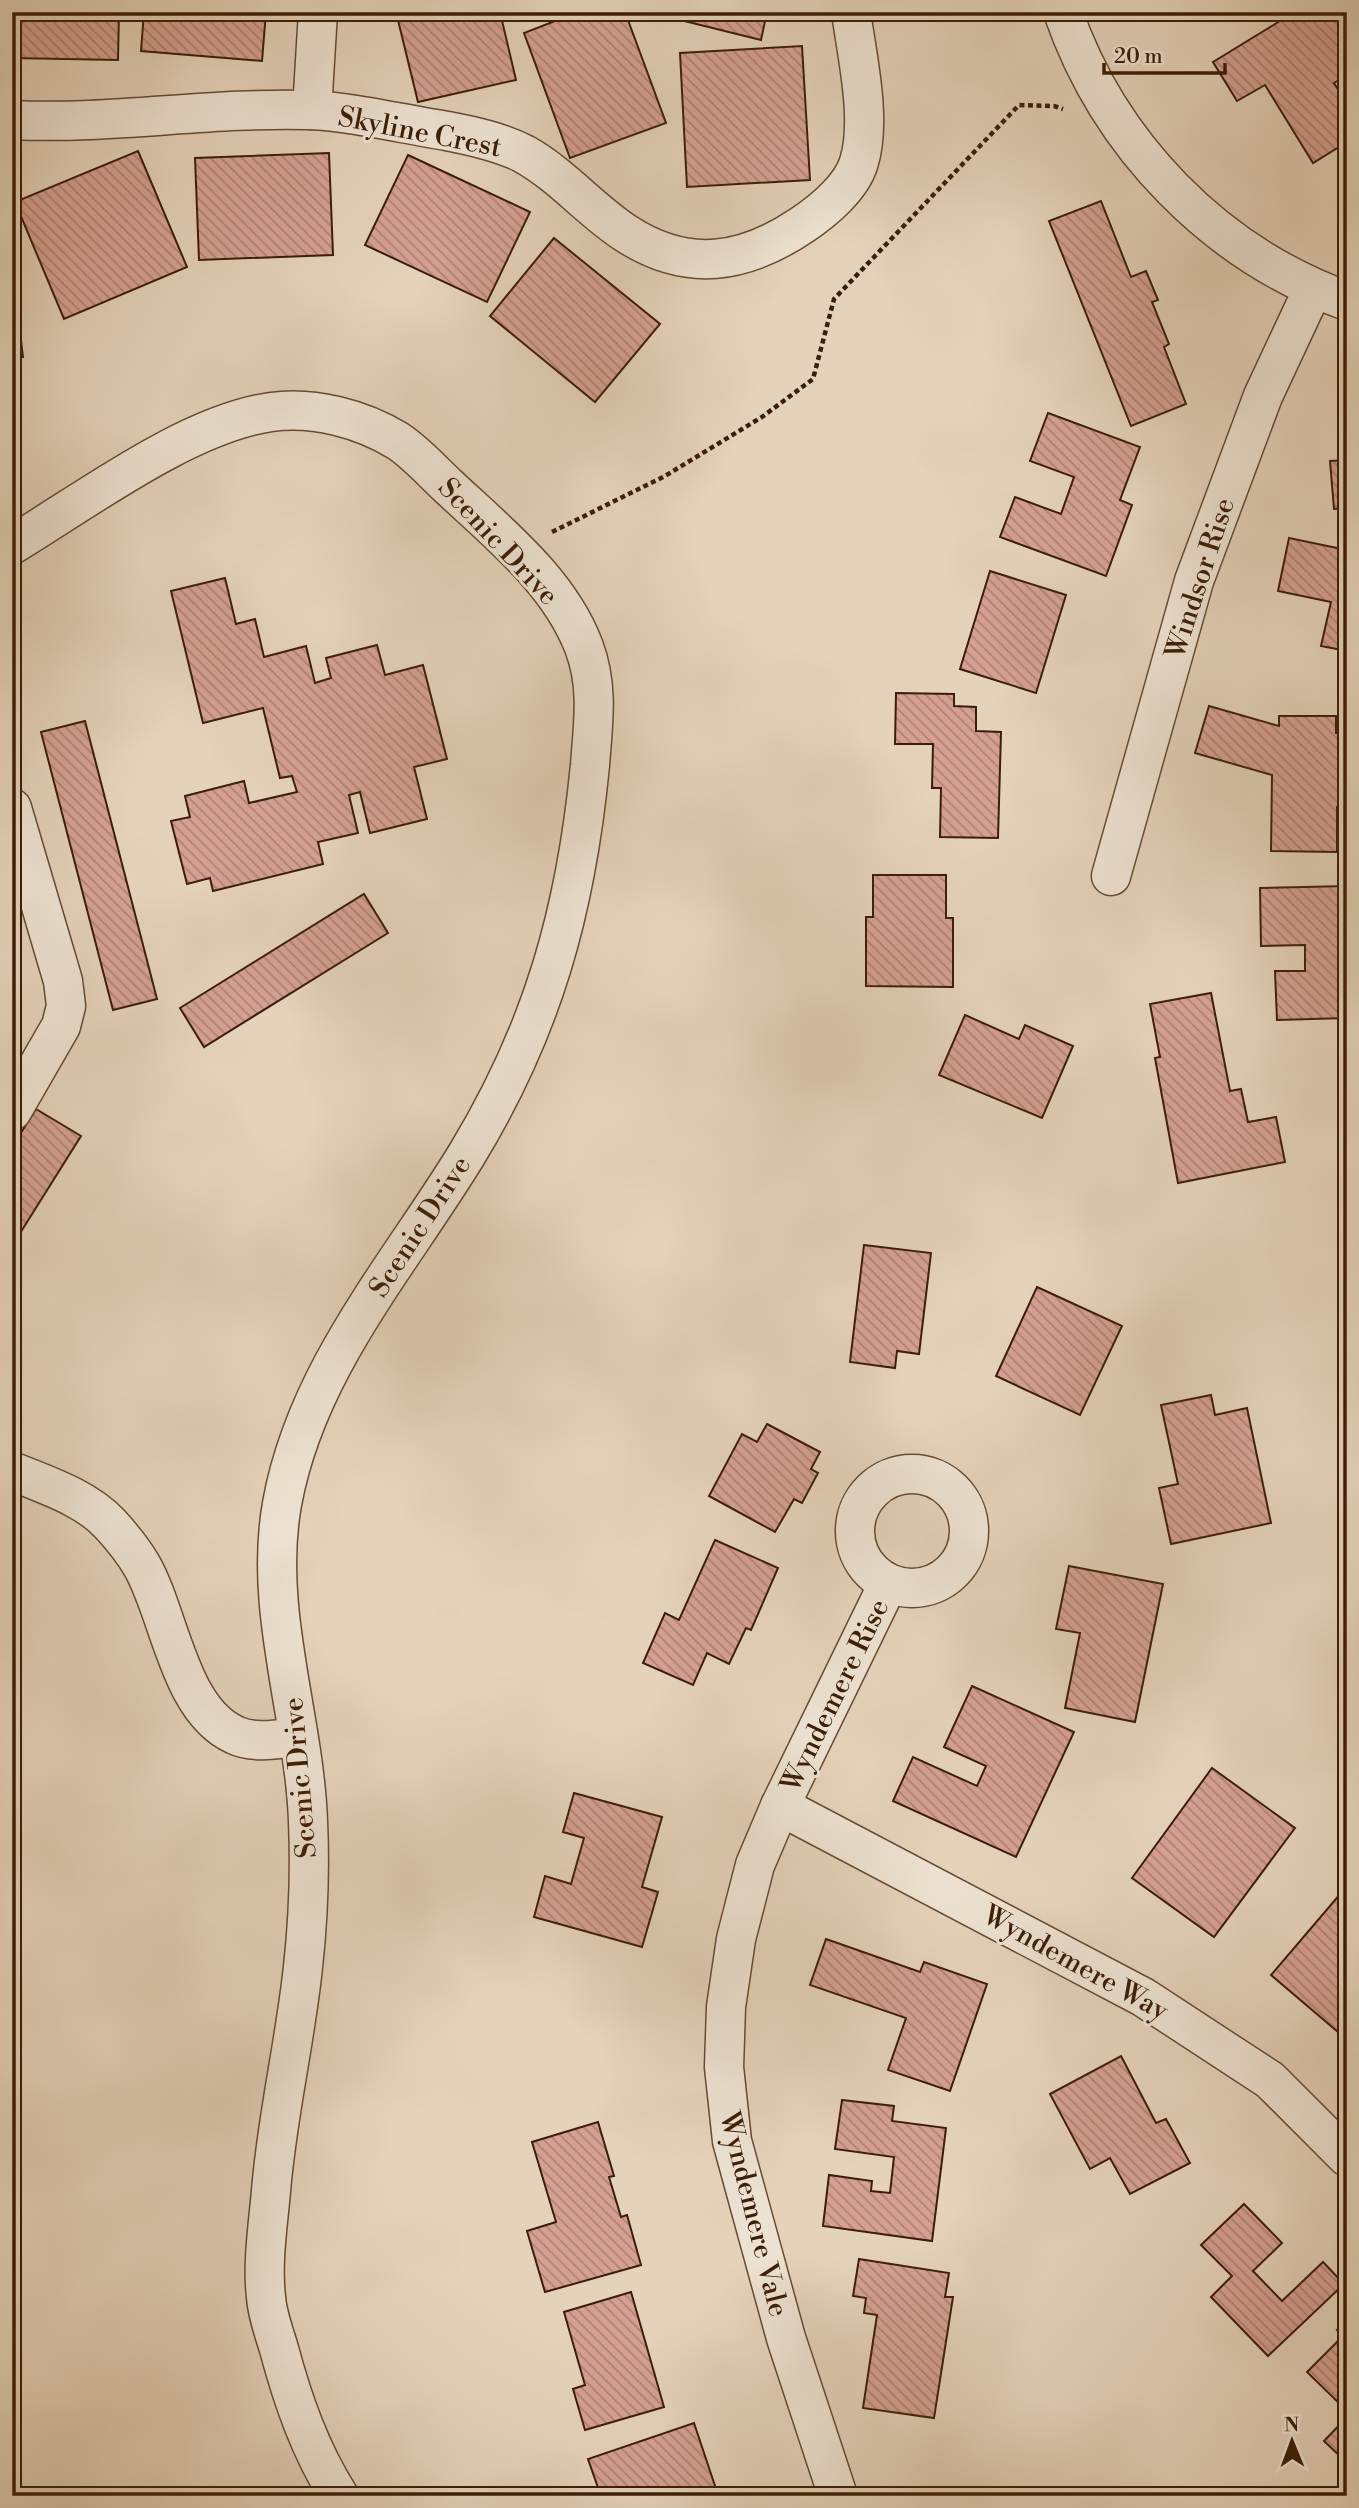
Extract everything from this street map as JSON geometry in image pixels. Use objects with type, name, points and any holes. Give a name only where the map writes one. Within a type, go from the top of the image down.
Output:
[{"type":"street","points":[[312,110],[318,12]]},
{"type":"street","points":[[315,58],[327,12]]},
{"type":"street","name":"Skyline Crest","points":[[12,121],[124,120],[189,113],[312,110],[494,141],[525,155],[626,234],[665,254],[703,260],[737,258],[772,245],[811,219],[847,185],[859,163],[864,130],[851,12]]},
{"type":"street","points":[[1063,12],[1097,86],[1153,169],[1188,206],[1265,263],[1330,295]]},
{"type":"street","name":"Windsor Rise","points":[[1111,876],[1194,581],[1263,396],[1330,295]]},
{"type":"street","name":"Scenic Drive","points":[[12,545],[143,465],[212,429],[271,412],[317,413],[359,421],[402,443],[516,552],[554,593],[583,647],[596,697],[584,821],[566,923],[541,1005],[515,1067],[464,1159],[378,1287],[332,1363],[309,1410],[293,1456],[282,1504],[277,1551],[279,1596],[308,1821],[303,1966],[275,2130],[265,2299],[292,2398],[311,2448],[339,2496]]},
{"type":"street","points":[[12,808],[63,981],[66,1006],[61,1026],[12,1111]]},
{"type":"street","points":[[12,1471],[71,1495],[108,1522],[142,1567],[171,1639],[206,1714],[236,1735],[265,1740],[298,1737]]},
{"type":"street","name":"Wyndemere Rise","points":[[780,1806],[888,1584]]},
{"type":"street","name":"Wyndemere Way","points":[[780,1806],[1143,1997],[1270,2080],[1347,2157]]},
{"type":"street","name":"Wyndemere Vale","points":[[780,1806],[755,1865],[736,1940],[726,2007],[724,2067],[732,2141],[786,2338],[838,2496]]},
{"type":"path","points":[[516,552],[582,514],[666,476],[762,417],[813,379],[834,299],[875,253],[1019,105],[1054,106],[1066,110]]},
{"type":"building","points":[[12,12],[119,12],[118,60],[12,58]]},
{"type":"building","points":[[144,12],[266,12],[262,61],[141,51]]},
{"type":"building","points":[[396,12],[500,12],[516,80],[418,102]]},
{"type":"building","points":[[578,12],[625,12],[666,123],[570,158],[524,33]]},
{"type":"building","points":[[648,12],[767,12],[761,40]]},
{"type":"building","points":[[1275,12],[1347,12],[1347,39],[1341,42],[1347,51],[1347,75],[1334,83],[1347,104],[1347,142],[1313,163],[1265,85],[1237,101],[1213,62],[1280,21]]},
{"type":"building","points":[[802,46],[810,180],[687,187],[680,53]]},
{"type":"building","points":[[138,151],[187,267],[64,319],[15,202]]},
{"type":"building","points":[[329,153],[333,255],[199,260],[195,158]]},
{"type":"building","points":[[408,155],[530,212],[487,302],[365,245]]},
{"type":"building","points":[[1101,201],[1131,277],[1146,271],[1158,300],[1152,302],[1169,344],[1164,347],[1186,404],[1131,426],[1049,221]]},
{"type":"building","points":[[554,238],[660,324],[595,402],[490,316]]},
{"type":"building","points":[[12,265],[23,357],[12,358]]},
{"type":"building","points":[[1048,413],[1140,447],[1120,500],[1132,505],[1106,576],[1000,537],[1015,497],[1061,514],[1074,477],[1030,461]]},
{"type":"building","points":[[1347,460],[1347,508],[1334,509],[1330,461]]},
{"type":"building","points":[[1289,538],[1347,550],[1347,651],[1321,646],[1331,602],[1278,591]]},
{"type":"building","points":[[990,571],[1066,595],[1036,693],[960,669]]},
{"type":"building","points":[[225,578],[236,624],[255,619],[264,657],[306,646],[315,683],[331,678],[326,658],[377,645],[385,675],[423,665],[447,759],[414,767],[427,819],[370,833],[360,792],[349,795],[358,833],[318,842],[323,864],[213,891],[210,878],[187,884],[171,821],[190,817],[185,796],[244,781],[249,803],[297,792],[292,776],[280,778],[263,708],[203,723],[171,591]]},
{"type":"building","points":[[896,693],[954,694],[954,706],[976,707],[976,731],[1001,732],[998,838],[940,837],[941,788],[932,788],[933,744],[895,744]]},
{"type":"building","points":[[1209,706],[1279,726],[1279,716],[1336,716],[1336,733],[1347,733],[1347,807],[1337,807],[1337,852],[1271,851],[1272,775],[1195,753]]},
{"type":"building","points":[[85,721],[157,999],[113,1010],[41,732]]},
{"type":"building","points":[[873,875],[946,875],[946,918],[953,918],[953,987],[866,986],[866,917],[873,917]]},
{"type":"building","points":[[1347,886],[1347,1018],[1277,1020],[1275,971],[1305,971],[1305,945],[1261,946],[1260,888]]},
{"type":"building","points":[[364,894],[388,933],[204,1047],[180,1008]]},
{"type":"building","points":[[1211,993],[1230,1091],[1241,1089],[1248,1122],[1276,1117],[1285,1162],[1178,1183],[1155,1058],[1160,1057],[1150,1004]]},
{"type":"building","points":[[965,1015],[1019,1039],[1025,1025],[1073,1046],[1042,1118],[939,1075]]},
{"type":"building","points":[[36,1109],[81,1136],[12,1246],[12,1147]]},
{"type":"building","points":[[864,1245],[931,1253],[919,1354],[897,1351],[895,1368],[850,1362]]},
{"type":"building","points":[[1037,1287],[1122,1326],[1080,1415],[996,1376]]},
{"type":"building","points":[[1211,1395],[1215,1415],[1247,1408],[1271,1523],[1171,1544],[1159,1488],[1178,1484],[1161,1405]]},
{"type":"building","points":[[767,1424],[820,1452],[811,1469],[818,1473],[802,1503],[794,1499],[775,1532],[709,1496],[742,1434],[757,1442]]},
{"type":"building","points":[[715,1540],[778,1568],[751,1630],[746,1628],[729,1664],[707,1653],[693,1685],[643,1663],[665,1613],[679,1620]]},
{"type":"building","points":[[1069,1566],[1163,1584],[1135,1722],[1065,1708],[1080,1633],[1056,1629]]},
{"type":"building","points":[[972,1686],[1074,1732],[1016,1857],[893,1801],[913,1757],[977,1786],[986,1766],[944,1747]]},
{"type":"building","points":[[1212,1768],[1295,1828],[1214,1937],[1132,1878]]},
{"type":"building","points":[[574,1793],[662,1817],[642,1887],[658,1892],[642,1947],[534,1917],[545,1876],[571,1884],[584,1838],[563,1832]]},
{"type":"building","points":[[1347,1886],[1347,2036],[1345,2038],[1271,1975]]},
{"type":"building","points":[[826,1939],[920,1972],[924,1962],[987,1984],[950,2091],[888,2070],[906,2018],[810,1985]]},
{"type":"building","points":[[1121,2056],[1156,2123],[1166,2119],[1190,2163],[1130,2194],[1110,2158],[1090,2169],[1050,2094]]},
{"type":"building","points":[[842,2100],[894,2106],[892,2121],[946,2128],[932,2241],[823,2226],[829,2175],[872,2181],[871,2191],[890,2193],[894,2157],[835,2149]]},
{"type":"building","points":[[598,2122],[614,2176],[609,2177],[621,2217],[627,2215],[641,2265],[545,2292],[527,2231],[556,2222],[532,2142]]},
{"type":"building","points":[[1244,2204],[1282,2243],[1253,2271],[1282,2301],[1323,2262],[1344,2284],[1268,2356],[1211,2297],[1232,2276],[1201,2245]]},
{"type":"building","points":[[859,2259],[949,2273],[945,2297],[953,2297],[934,2418],[863,2408],[877,2315],[864,2313],[866,2298],[853,2296]]},
{"type":"building","points":[[631,2292],[664,2407],[585,2430],[573,2389],[585,2385],[564,2312]]},
{"type":"building","points":[[1347,2320],[1347,2411],[1307,2372],[1343,2336],[1337,2330]]},
{"type":"building","points":[[1347,2417],[1347,2463],[1324,2441]]},
{"type":"building","points":[[694,2423],[716,2489],[696,2496],[601,2496],[588,2459]]}]
